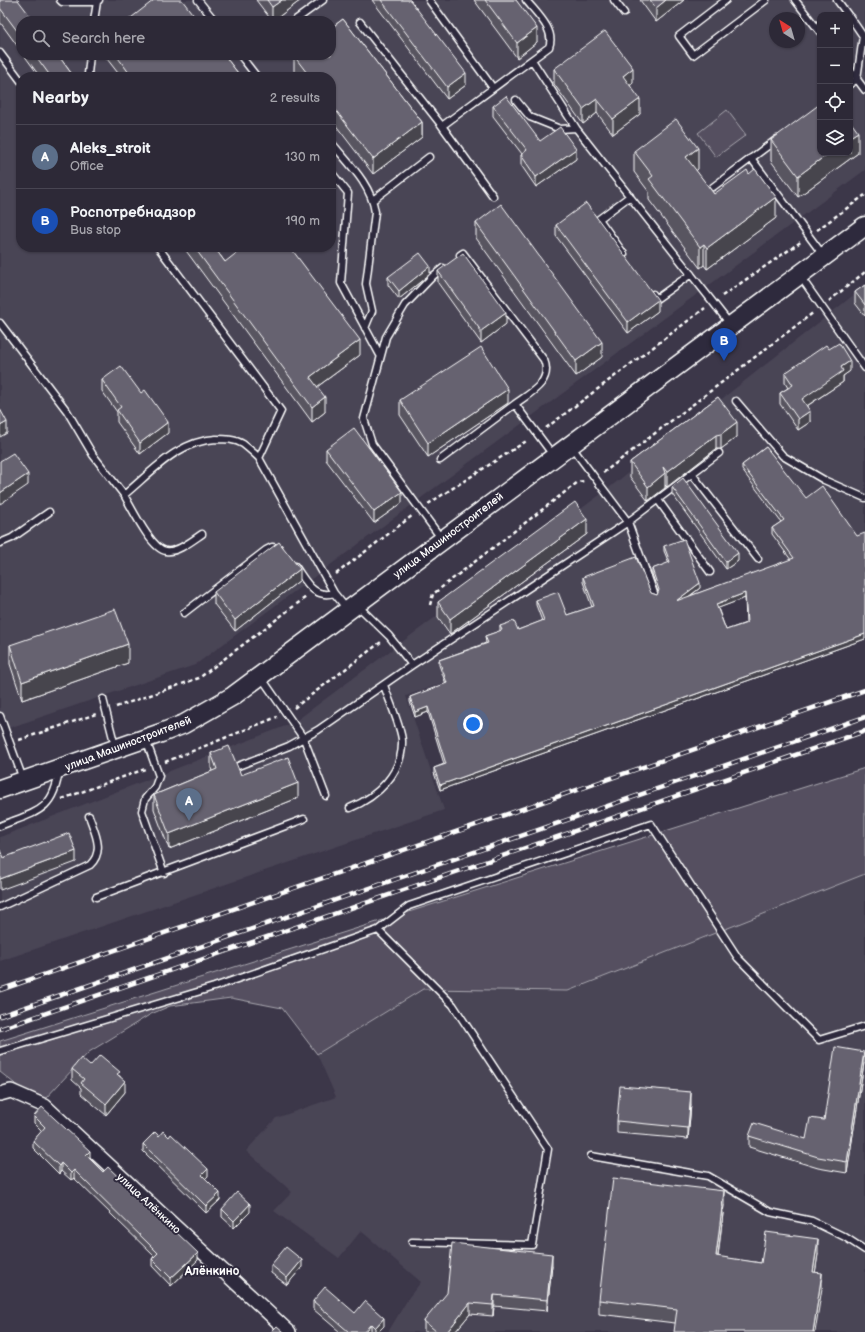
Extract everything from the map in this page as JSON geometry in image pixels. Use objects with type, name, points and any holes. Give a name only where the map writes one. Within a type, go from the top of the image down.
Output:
[{"type":"main road","name":"улица Машиностроителей","points":[[0,789],[116,750],[184,724],[233,696],[865,226]]},
{"type":"street","name":"улица Алёнкино","points":[[0,1094],[11,1091],[45,1106],[289,1332]]},
{"type":"lane","points":[[60,0],[62,2],[98,1],[95,16]]},
{"type":"lane","points":[[198,0],[210,16]]},
{"type":"lane","points":[[301,16],[324,0]]},
{"type":"lane","points":[[429,0],[493,88]]},
{"type":"lane","points":[[442,126],[549,46],[552,40],[551,33],[526,0]]},
{"type":"lane","points":[[614,0],[624,13]]},
{"type":"lane","points":[[726,0],[679,36],[693,55],[766,0]]},
{"type":"lane","points":[[795,0],[817,28]]},
{"type":"lane","points":[[838,0],[846,12]]},
{"type":"lane","points":[[360,22],[442,126],[493,196]]},
{"type":"lane","points":[[853,22],[863,36],[857,79],[853,82]]},
{"type":"lane","points":[[0,53],[16,74]]},
{"type":"lane","points":[[88,72],[89,60]]},
{"type":"lane","points":[[246,60],[254,72]]},
{"type":"lane","points":[[532,60],[576,128],[731,325]]},
{"type":"lane","points":[[853,74],[865,90]]},
{"type":"lane","points":[[516,100],[530,117],[560,129],[576,128]]},
{"type":"lane","points":[[713,187],[782,135]]},
{"type":"lane","points":[[336,148],[368,189],[373,200],[375,212],[366,284],[372,311],[366,328]]},
{"type":"lane","points":[[373,200],[429,157]]},
{"type":"lane","points":[[751,158],[824,256]]},
{"type":"lane","points":[[336,178],[348,193],[341,283],[380,355]]},
{"type":"lane","points":[[630,196],[599,219],[630,262]]},
{"type":"lane","points":[[162,252],[281,411],[259,458]]},
{"type":"lane","points":[[440,460],[516,404],[541,384],[545,378],[546,366],[544,360],[463,254],[457,258]]},
{"type":"lane","points":[[442,540],[372,444],[364,419],[386,337],[405,305],[433,276],[451,262]]},
{"type":"lane","points":[[648,287],[656,299],[691,274]]},
{"type":"lane","points":[[799,275],[865,368]]},
{"type":"lane","points":[[0,323],[67,411],[93,454],[124,495],[152,541],[158,548],[166,552],[174,551],[202,534]]},
{"type":"lane","points":[[736,401],[784,456],[824,480],[865,498]]},
{"type":"lane","points":[[516,404],[554,457]]},
{"type":"lane","points":[[124,495],[179,449],[205,440],[231,440],[242,444],[259,458],[334,593],[389,636],[412,665]]},
{"type":"lane","points":[[570,445],[628,522],[655,596]]},
{"type":"lane","points":[[238,766],[304,739],[412,665],[628,522],[719,453]]},
{"type":"lane","points":[[692,474],[758,559]]},
{"type":"lane","points":[[658,500],[710,572]]},
{"type":"lane","points":[[0,543],[12,538],[49,512]]},
{"type":"lane","points":[[184,612],[266,550],[272,547],[278,547],[284,551]]},
{"type":"lane","points":[[293,563],[314,591],[321,595],[334,593]]},
{"type":"lane","points":[[260,676],[304,739],[326,796]]},
{"type":"lane","points":[[350,808],[369,799],[378,791],[395,771],[400,757],[402,740],[384,685]]},
{"type":"lane","points":[[103,699],[116,750]]},
{"type":"lane","points":[[0,716],[24,781]]},
{"type":"lane","points":[[146,739],[159,776],[158,782],[145,799],[142,811],[164,873]]},
{"type":"lane","points":[[0,826],[38,810],[46,805],[57,788],[59,769]]},
{"type":"lane","points":[[0,908],[90,865],[96,860],[99,853],[99,845],[89,816]]},
{"type":"lane","points":[[96,897],[164,873],[304,819]]},
{"type":"lane","points":[[0,1051],[214,986],[378,930],[409,906],[651,824],[738,958],[819,1040],[865,1026]]},
{"type":"lane","points":[[378,930],[453,1005],[548,1149],[532,1245],[412,1242]]},
{"type":"lane","points":[[591,1156],[708,1176],[770,1212],[812,1222],[845,1237],[865,1250]]},
{"type":"path","points":[[327,581],[420,510],[538,434],[713,302],[809,236],[865,195]]},
{"type":"path","points":[[430,605],[433,594],[578,482],[596,479],[865,272]]},
{"type":"path","points":[[10,743],[199,678],[314,591]]},
{"type":"path","points":[[46,805],[155,766],[286,714],[389,636]]},
{"type":"shaded area","points":[[0,0],[865,0],[865,170],[195,665],[0,731]]},
{"type":"shaded area","points":[[727,110],[746,135],[716,157],[698,133]]},
{"type":"shaded area","points":[[865,286],[865,533],[784,565],[406,696],[444,810],[0,961],[0,837],[293,723],[605,491]]},
{"type":"shaded area","points":[[865,768],[865,874],[568,991],[423,989],[317,1054],[282,1008],[231,998],[170,1006],[151,1014],[89,1052],[45,1099],[24,1091],[0,1072],[0,1041]]},
{"type":"shaded area","points":[[865,874],[865,1332],[388,1332],[409,1297],[421,1282],[361,1231],[339,1258],[274,1211],[292,1192],[246,1151],[276,1118],[336,1097],[317,1054],[423,989],[568,991]]},
{"type":"building","points":[[0,0],[18,0],[30,16],[16,16],[16,29],[0,8]]},
{"type":"building","points":[[154,0],[182,0],[194,16],[133,16]]},
{"type":"building","points":[[267,0],[282,0],[272,7]]},
{"type":"building","points":[[381,0],[410,0],[466,73],[447,87]]},
{"type":"building","points":[[485,0],[516,0],[537,28],[517,43]]},
{"type":"building","points":[[650,0],[666,0],[656,8]]},
{"type":"building","points":[[343,19],[422,122],[373,159],[336,111],[336,72],[306,72],[297,60],[336,60],[336,24]]},
{"type":"building","points":[[605,31],[633,68],[623,76],[640,99],[613,119],[597,99],[583,109],[554,69]]},
{"type":"building","points":[[39,60],[62,60],[70,72],[47,72]]},
{"type":"building","points":[[120,60],[228,60],[237,72],[128,72]]},
{"type":"building","points":[[506,96],[540,141],[560,127],[576,149],[536,177],[521,155],[527,150],[493,106]]},
{"type":"building","points":[[817,106],[817,156],[825,156],[798,176],[771,140]]},
{"type":"building","points":[[676,119],[698,148],[686,157],[714,194],[747,170],[749,174],[755,169],[776,197],[707,248],[704,244],[700,247],[649,179],[653,176],[634,151]]},
{"type":"building","points":[[853,125],[858,132],[853,135]]},
{"type":"building","points":[[586,203],[658,300],[628,322],[556,225]]},
{"type":"building","points":[[501,204],[602,342],[576,361],[476,223]]},
{"type":"building","points":[[198,252],[218,252],[225,262],[238,252],[294,252],[360,340],[310,377],[325,397],[312,407]]},
{"type":"building","points":[[420,253],[430,266],[399,291],[388,277]]},
{"type":"building","points":[[463,253],[506,313],[481,331],[438,271]]},
{"type":"building","points":[[865,285],[865,305],[855,292]]},
{"type":"building","points":[[839,343],[850,361],[841,367],[843,371],[802,399],[810,411],[798,419],[780,393],[793,385],[785,373],[826,345],[829,349]]},
{"type":"building","points":[[481,347],[508,389],[428,443],[400,400]]},
{"type":"building","points":[[121,366],[141,393],[145,390],[168,422],[140,443],[117,410],[121,407],[102,380]]},
{"type":"building","points":[[718,397],[737,422],[721,434],[716,435],[667,472],[663,467],[665,473],[648,487],[630,462]]},
{"type":"building","points":[[0,409],[7,422],[0,426]]},
{"type":"building","points":[[354,428],[402,492],[374,512],[326,449]]},
{"type":"building","points":[[766,447],[806,498],[822,486],[857,536],[865,533],[865,634],[440,785],[434,768],[446,764],[428,707],[415,712],[410,697],[447,683],[439,660],[488,643],[485,636],[502,630],[500,626],[514,621],[518,630],[544,620],[536,600],[558,592],[567,615],[594,606],[583,577],[636,557],[651,593],[657,595],[659,590],[652,569],[670,562],[664,546],[684,539],[700,583],[676,601],[794,558],[772,528],[784,520],[742,465]],"holes":[[[745,593],[747,623],[726,630],[716,604]]]},
{"type":"building","points":[[13,453],[28,474],[0,493],[0,461]]},
{"type":"building","points":[[683,478],[738,553],[726,562],[672,487]]},
{"type":"building","points":[[575,502],[587,519],[450,619],[438,602]]},
{"type":"building","points":[[279,542],[300,569],[235,620],[214,592]]},
{"type":"building","points":[[115,609],[128,644],[22,682],[10,645]]},
{"type":"building","points":[[229,746],[241,775],[288,757],[298,783],[169,834],[154,795],[217,769],[211,753]]},
{"type":"building","points":[[69,833],[76,851],[0,879],[0,850],[3,858]]},
{"type":"building","points":[[835,1047],[864,1052],[847,1162],[818,1157],[749,1136],[754,1123],[806,1139],[810,1118],[824,1120]]},
{"type":"building","points":[[100,1055],[120,1072],[117,1074],[125,1081],[106,1104],[81,1083],[84,1079],[72,1069],[81,1058],[90,1066]]},
{"type":"building","points":[[620,1086],[691,1092],[688,1128],[617,1121]]},
{"type":"building","points":[[42,1107],[90,1151],[86,1155],[103,1172],[108,1167],[198,1253],[171,1278],[152,1259],[158,1253],[74,1170],[71,1173],[61,1163],[59,1166],[33,1141],[45,1127],[34,1116]]},
{"type":"building","points":[[163,1131],[169,1137],[171,1134],[208,1169],[202,1175],[220,1193],[206,1206],[143,1144],[155,1132],[159,1136]]},
{"type":"building","points":[[613,1178],[724,1191],[716,1256],[761,1263],[766,1232],[818,1239],[813,1272],[822,1273],[813,1332],[674,1332],[677,1309],[599,1300]]},
{"type":"building","points":[[237,1192],[250,1204],[234,1221],[222,1209]]},
{"type":"building","points":[[452,1243],[552,1254],[547,1300],[494,1295],[493,1305],[470,1303],[447,1332],[437,1332],[424,1321],[447,1293]]},
{"type":"building","points":[[286,1247],[302,1260],[287,1278],[271,1265]]},
{"type":"building","points":[[325,1287],[355,1313],[365,1301],[384,1318],[375,1328],[371,1324],[364,1332],[349,1332],[313,1301]]},
{"type":"building","points":[[277,1326],[284,1332],[271,1332]]},
{"type":"railway","points":[[0,990],[865,690]]},
{"type":"railway","points":[[0,1016],[865,717]]},
{"type":"railway","points":[[0,1029],[865,731]]},
{"type":"place","name":"Роспотребнадзор","points":[[724,361]]},
{"type":"place","name":"Aleks_stroit","points":[[189,821]]},
{"type":"district","name":"Алёнкино","points":[[212,1271]]}]
